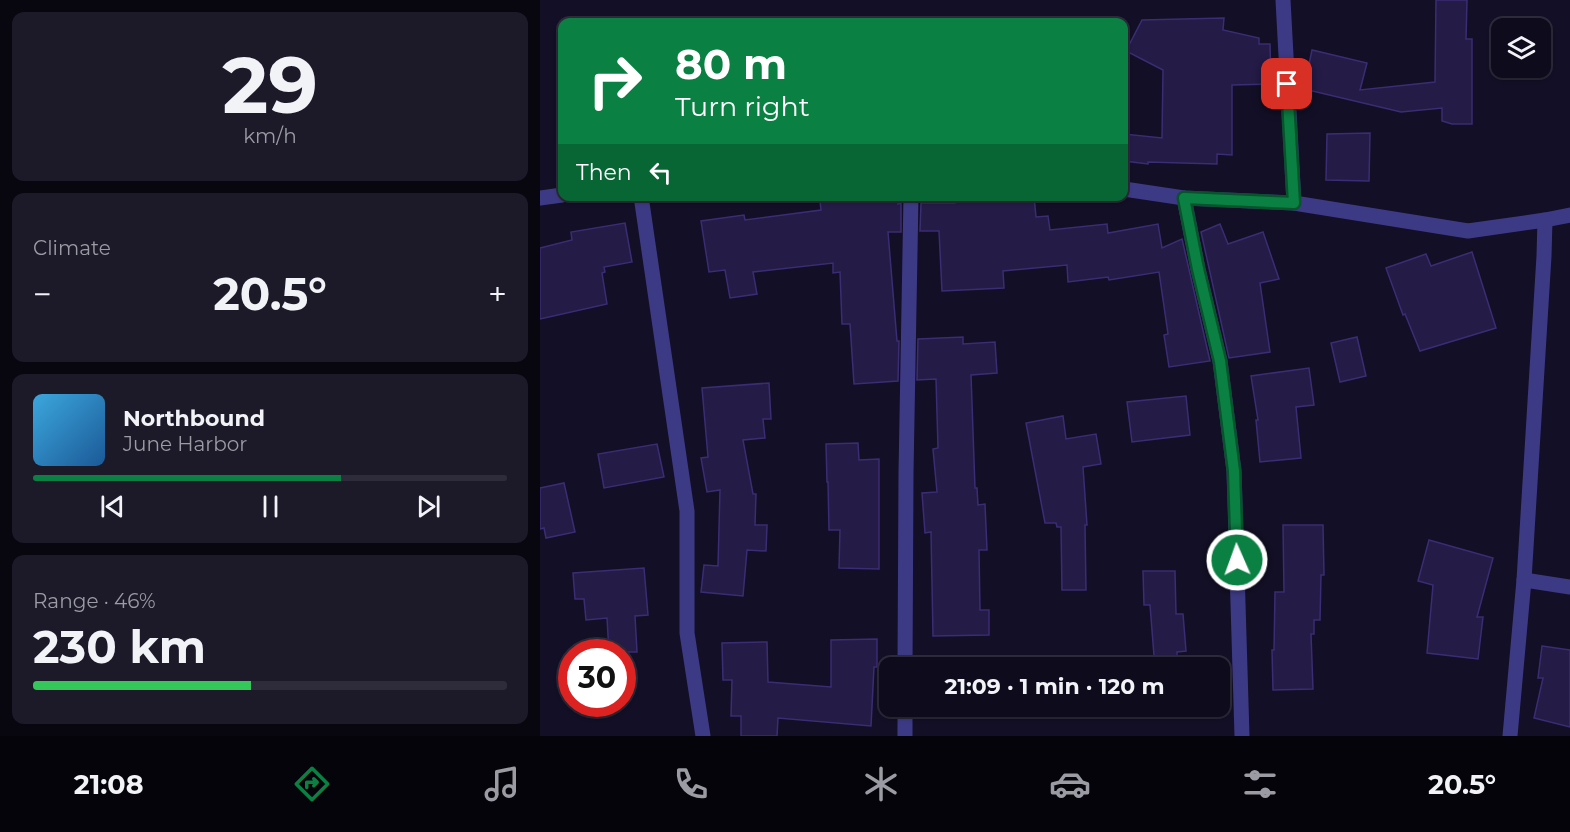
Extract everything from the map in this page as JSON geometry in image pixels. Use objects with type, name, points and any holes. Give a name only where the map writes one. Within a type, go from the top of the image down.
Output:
[{"type":"street","points":[[1283,0],[1294,203]]},
{"type":"street","points":[[1128,190],[1184,198],[1294,203],[1468,231],[1570,215]]},
{"type":"street","points":[[540,198],[558,196]]},
{"type":"street","points":[[1184,198],[1220,361],[1234,471],[1242,736]]},
{"type":"street","points":[[642,201],[687,511],[687,633],[702,736]]},
{"type":"street","points":[[905,657],[911,201]]},
{"type":"street","points":[[1510,736],[1524,580],[1545,220]]},
{"type":"street","points":[[1524,580],[1570,587]]},
{"type":"street","points":[[904,736],[905,717]]},
{"type":"building","points":[[1436,0],[1467,0],[1466,39],[1472,39],[1472,124],[1452,124],[1442,121],[1442,108],[1401,112],[1308,90],[1310,82],[1305,83],[1312,50],[1367,63],[1360,90],[1435,82]]},
{"type":"building","points":[[1224,18],[1223,30],[1259,38],[1259,44],[1270,44],[1271,84],[1232,85],[1232,155],[1217,154],[1217,164],[1148,162],[1148,164],[1128,162],[1128,134],[1162,138],[1163,70],[1128,52],[1128,47],[1142,20]]},
{"type":"building","points":[[1370,133],[1369,181],[1326,180],[1327,134]]},
{"type":"building","points":[[820,201],[898,201],[898,204],[901,203],[901,232],[888,232],[897,341],[899,341],[898,381],[854,384],[850,324],[842,324],[840,272],[833,273],[833,263],[753,272],[757,294],[730,298],[725,270],[709,272],[701,221],[744,215],[745,220],[821,210]]},
{"type":"building","points":[[955,201],[1034,201],[1036,217],[1048,216],[1050,230],[1107,224],[1108,233],[1158,224],[1162,248],[1182,239],[1210,361],[1169,367],[1164,335],[1168,334],[1159,272],[1109,280],[1108,277],[1068,282],[1067,265],[1003,271],[1004,288],[942,291],[939,231],[920,231],[921,203],[955,203]]},
{"type":"building","points":[[625,223],[632,262],[604,267],[605,272],[602,273],[607,304],[540,319],[540,248],[572,240],[571,232]]},
{"type":"building","points":[[1220,224],[1228,244],[1263,232],[1279,279],[1260,283],[1270,352],[1229,358],[1201,232]]},
{"type":"building","points":[[1472,252],[1496,328],[1420,351],[1405,314],[1403,315],[1386,268],[1426,254],[1431,266]]},
{"type":"building","points":[[963,337],[963,344],[995,342],[997,373],[971,375],[975,488],[977,488],[978,505],[985,504],[987,550],[979,550],[980,610],[989,610],[989,635],[933,636],[931,532],[925,533],[922,493],[937,492],[933,449],[938,448],[936,379],[917,380],[918,339]]},
{"type":"building","points":[[1357,337],[1366,376],[1340,382],[1331,343]]},
{"type":"building","points":[[1309,368],[1314,405],[1296,407],[1301,458],[1260,462],[1256,420],[1258,420],[1251,376]]},
{"type":"building","points":[[769,383],[771,419],[763,419],[765,438],[743,440],[753,494],[756,494],[755,525],[767,525],[766,551],[747,550],[743,596],[701,592],[704,565],[718,566],[720,490],[707,492],[701,458],[708,457],[702,388]]},
{"type":"building","points":[[1186,396],[1190,435],[1132,442],[1127,402]]},
{"type":"building","points":[[1063,416],[1066,439],[1096,434],[1101,464],[1083,467],[1087,525],[1085,525],[1086,590],[1062,590],[1061,527],[1057,527],[1056,523],[1045,523],[1026,423]]},
{"type":"building","points":[[858,443],[859,460],[879,459],[879,569],[839,568],[840,530],[829,530],[826,444]]},
{"type":"building","points":[[657,444],[664,477],[604,488],[598,454]]},
{"type":"building","points":[[564,483],[575,532],[546,538],[544,528],[540,529],[540,488]]},
{"type":"building","points":[[1283,525],[1323,525],[1324,575],[1321,575],[1320,620],[1314,620],[1314,634],[1311,634],[1313,689],[1273,690],[1272,650],[1274,650],[1275,592],[1284,592]]},
{"type":"building","points":[[1429,540],[1493,558],[1477,617],[1483,617],[1478,659],[1427,653],[1433,585],[1418,581]]},
{"type":"building","points":[[644,568],[648,615],[635,616],[637,652],[636,639],[608,639],[607,618],[586,620],[584,599],[575,599],[573,573]]},
{"type":"building","points":[[1143,571],[1175,571],[1176,614],[1183,614],[1186,651],[1177,652],[1177,657],[1154,657],[1150,605],[1144,605]]},
{"type":"building","points":[[877,639],[877,667],[874,667],[871,726],[778,718],[777,736],[741,736],[741,716],[731,716],[732,680],[723,680],[722,643],[767,642],[768,682],[831,687],[831,640]]},
{"type":"building","points":[[1542,646],[1570,650],[1570,727],[1534,718],[1543,678],[1538,678]]},
{"type":"route","points":[[1237,560],[1234,471],[1220,361],[1184,198],[1294,203],[1287,84]]}]
